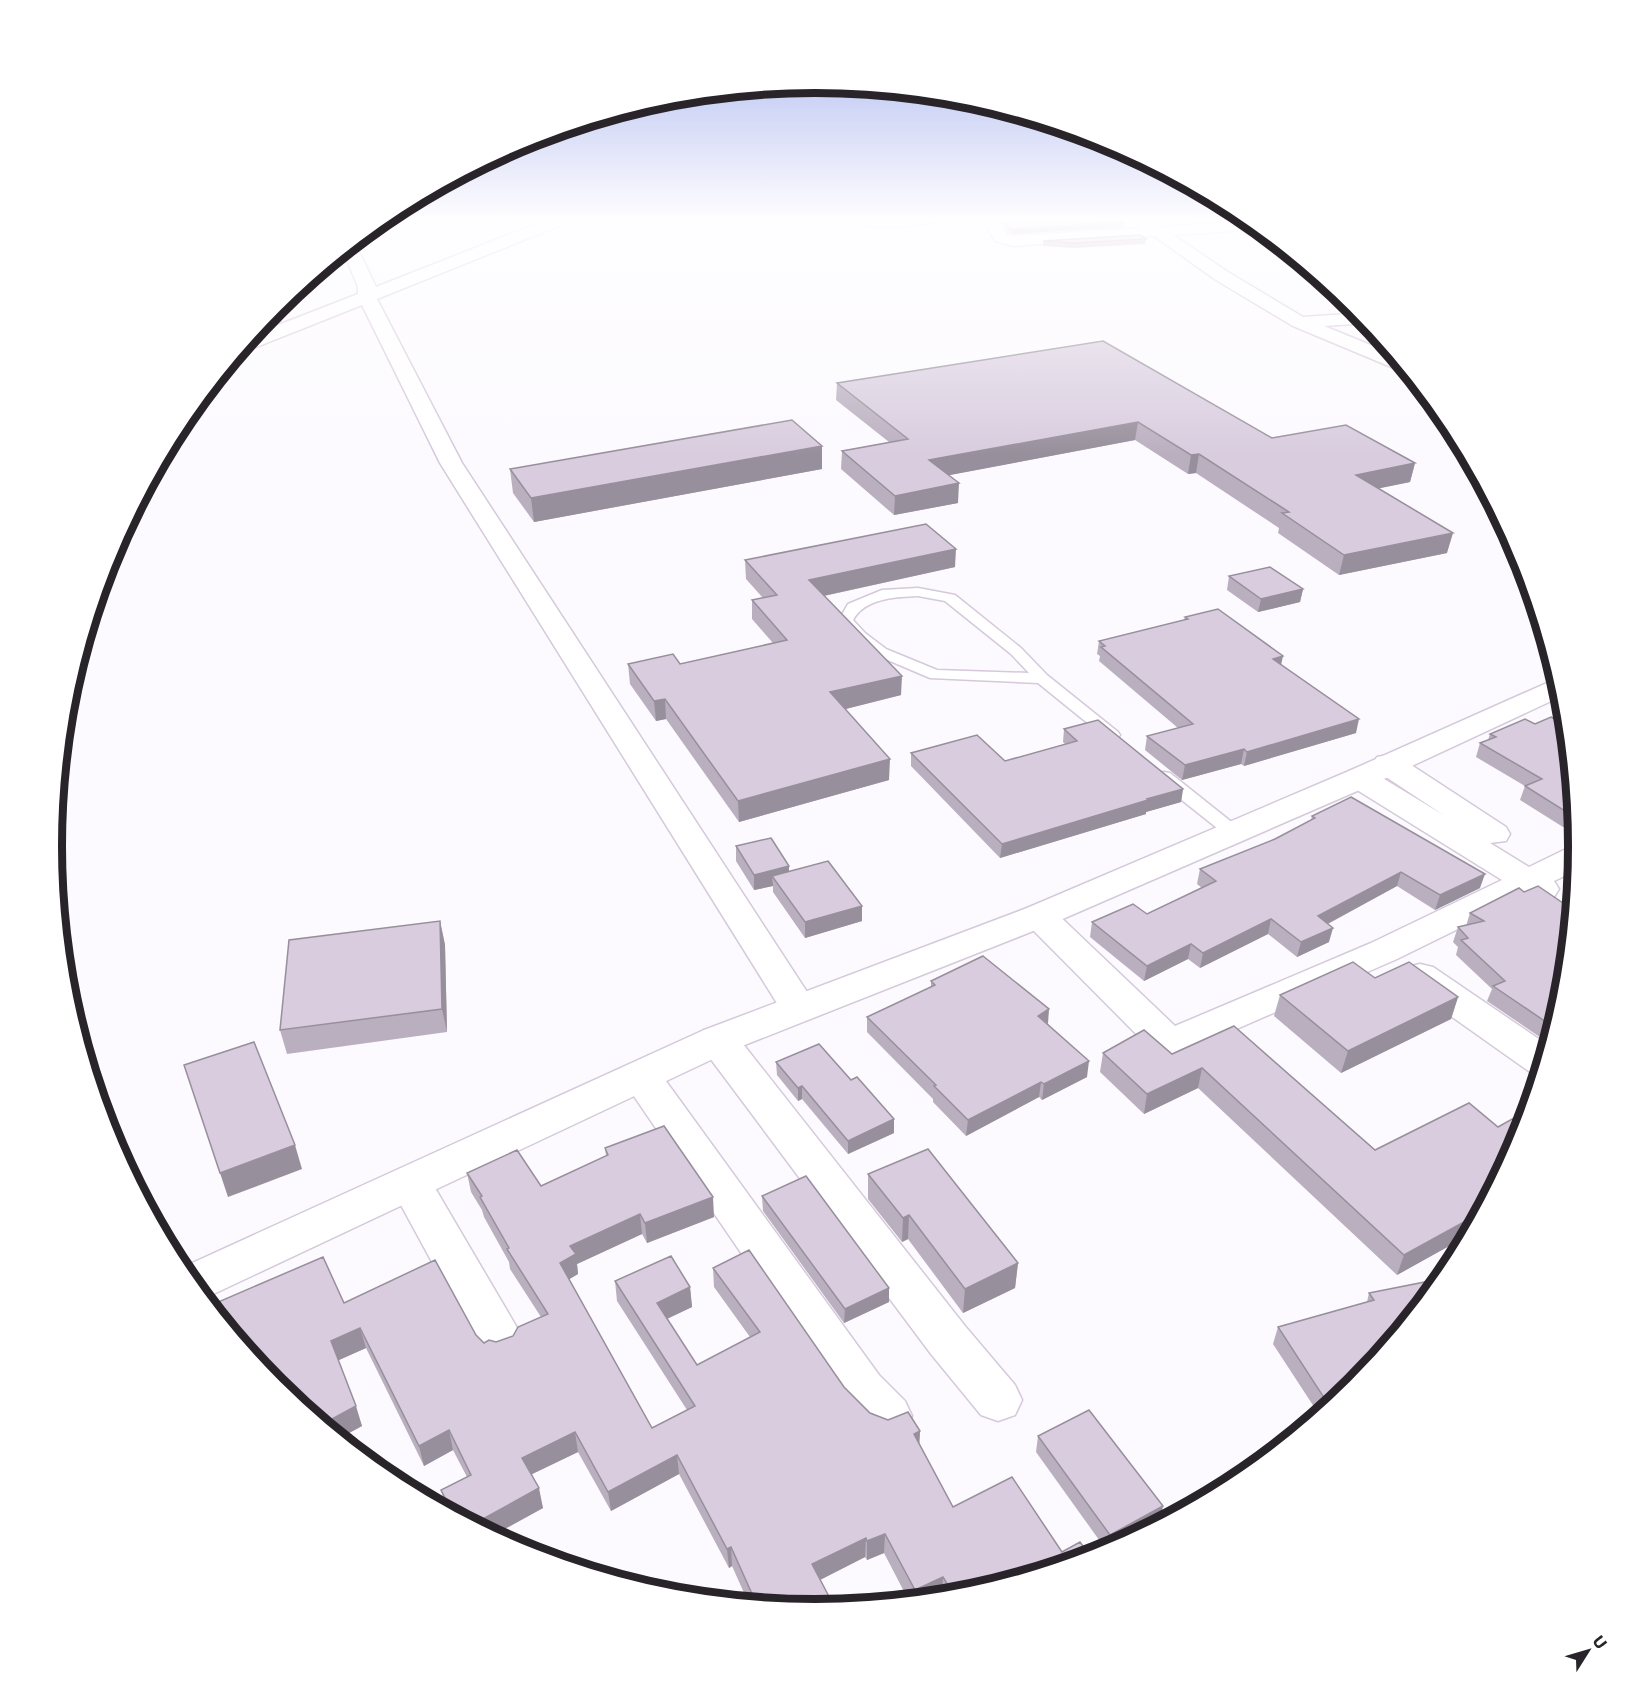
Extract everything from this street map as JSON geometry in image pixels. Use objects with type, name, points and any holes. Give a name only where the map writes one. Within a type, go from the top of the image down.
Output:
[{"type":"street","points":[[272,324],[352,297]]},
{"type":"street","points":[[259,339],[355,297]]},
{"type":"street","points":[[369,297],[451,463],[798,1007]]},
{"type":"street","points":[[1257,297],[1299,322],[1390,360]]},
{"type":"street","points":[[1299,322],[1352,319]]},
{"type":"street","points":[[199,1280],[718,1040],[798,1007],[1039,916],[1374,771],[1552,690]]},
{"type":"street","points":[[1374,771],[1559,880]]},
{"type":"street","points":[[1039,916],[1166,1044],[1170,1044],[1384,951],[1559,880]]},
{"type":"street","points":[[1384,951],[1538,1058]]},
{"type":"street","points":[[718,1040],[948,1340],[998,1400]]},
{"type":"street","points":[[641,1076],[862,1389],[888,1416]]},
{"type":"street","points":[[410,1183],[499,1340]]},
{"type":"lane","points":[[1042,678],[935,675],[881,652],[860,636],[846,620],[853,607],[887,593],[918,592],[950,598],[1016,651],[1042,678],[1124,744]]},
{"type":"lane","points":[[1151,766],[1233,832]]},
{"type":"building","points":[[1103,341],[1272,438],[1346,425],[1415,463],[1356,475],[1453,533],[1344,555],[1282,513],[1289,512],[1199,454],[1191,455],[1138,422],[929,460],[959,483],[895,496],[842,451],[908,439],[837,383]]},
{"type":"building","points":[[792,420],[822,446],[531,498],[510,469]]},
{"type":"building","points":[[926,524],[956,549],[809,580],[902,676],[830,692],[890,759],[738,801],[665,699],[654,701],[628,664],[673,654],[680,664],[787,640],[752,600],[777,595],[745,560]]},
{"type":"building","points":[[1270,567],[1303,589],[1261,599],[1229,576]]},
{"type":"building","points":[[1218,609],[1283,656],[1273,659],[1359,719],[1247,752],[1244,749],[1185,765],[1147,736],[1193,724],[1101,647],[1105,646],[1099,641],[1188,619],[1185,617]]},
{"type":"building","points":[[1551,717],[1558,721],[1567,813],[1525,786],[1542,779],[1480,743],[1496,737],[1490,734],[1525,719],[1535,724]]},
{"type":"building","points":[[1098,720],[1183,789],[1002,844],[911,753],[977,735],[1005,761],[1077,741],[1064,729]]},
{"type":"building","points":[[1351,797],[1485,874],[1440,895],[1401,872],[1318,916],[1333,928],[1301,942],[1271,919],[1203,953],[1191,944],[1147,966],[1092,922],[1133,904],[1147,914],[1216,881],[1200,869],[1275,839],[1315,818],[1312,816]]},
{"type":"building","points":[[771,838],[789,866],[754,875],[736,846]]},
{"type":"building","points":[[828,861],[862,906],[805,922],[772,876]]},
{"type":"building","points":[[1538,886],[1566,905],[1562,945],[1547,1023],[1493,986],[1505,981],[1461,940],[1468,938],[1458,927],[1484,921],[1470,913],[1519,888],[1524,892]]},
{"type":"building","points":[[440,921],[442,1009],[280,1030],[289,940]]},
{"type":"building","points":[[983,956],[1049,1009],[1038,1016],[1089,1061],[1044,1084],[1041,1082],[968,1120],[867,1017],[935,985],[931,981]]},
{"type":"building","points":[[1353,962],[1375,978],[1409,962],[1458,997],[1348,1051],[1280,995]]},
{"type":"building","points":[[1234,1026],[1375,1150],[1469,1103],[1498,1127],[1519,1115],[1491,1180],[1470,1219],[1404,1255],[1202,1068],[1147,1094],[1103,1053],[1144,1030],[1172,1054]]},
{"type":"building","points":[[254,1042],[295,1145],[220,1173],[184,1065]]},
{"type":"building","points":[[819,1044],[851,1080],[857,1077],[894,1119],[848,1141],[802,1086],[798,1088],[776,1062]]},
{"type":"building","points":[[664,1126],[713,1197],[645,1223],[640,1214],[570,1246],[576,1254],[560,1263],[652,1428],[695,1406],[615,1281],[671,1256],[690,1287],[657,1303],[697,1365],[760,1332],[713,1268],[749,1250],[844,1387],[870,1413],[888,1420],[908,1412],[920,1431],[914,1434],[953,1507],[1012,1477],[1062,1552],[1080,1542],[1085,1549],[1010,1574],[962,1586],[950,1588],[943,1577],[915,1590],[885,1534],[867,1541],[866,1538],[812,1564],[830,1599],[759,1597],[757,1594],[753,1596],[731,1547],[727,1549],[677,1455],[608,1492],[575,1432],[522,1458],[539,1488],[480,1521],[448,1504],[441,1490],[471,1475],[449,1430],[419,1446],[360,1328],[331,1341],[356,1406],[328,1421],[282,1379],[248,1343],[216,1303],[323,1257],[344,1303],[435,1260],[476,1335],[484,1343],[489,1340],[496,1342],[513,1336],[518,1327],[548,1314],[507,1249],[509,1248],[480,1197],[482,1196],[467,1173],[517,1150],[541,1186],[608,1155],[605,1148]]},
{"type":"building","points":[[928,1149],[1018,1263],[965,1289],[909,1215],[903,1218],[868,1174]]},
{"type":"building","points":[[806,1176],[889,1288],[845,1309],[762,1196]]},
{"type":"building","points":[[1431,1281],[1382,1343],[1326,1400],[1278,1327],[1374,1300],[1369,1293]]},
{"type":"building","points":[[1089,1410],[1163,1506],[1110,1535],[1038,1436]]}]
